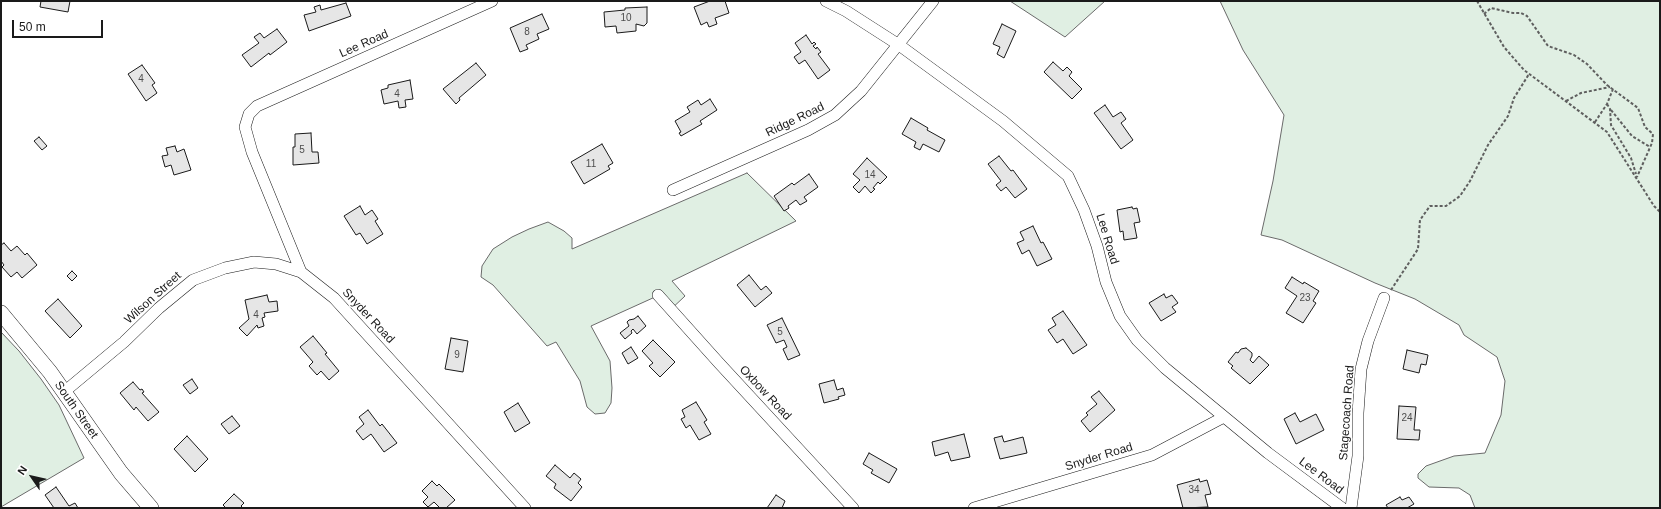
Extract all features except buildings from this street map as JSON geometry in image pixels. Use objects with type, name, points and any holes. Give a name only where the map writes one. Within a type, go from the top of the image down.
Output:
[{"type":"main road","name":"South Street","points":[[1,313],[50,372],[121,472],[151,508]]},
{"type":"street","name":"Lee Road","points":[[249,114],[257,106],[492,1]]},
{"type":"street","name":"Lee Road","points":[[826,1],[846,11],[899,46],[1003,121],[1068,176],[1084,210],[1097,246],[1106,282],[1120,316],[1137,340],[1165,368],[1224,417],[1268,453],[1342,508]]},
{"type":"street","name":"Ridge Road","points":[[673,190],[808,130],[835,115],[861,91],[899,46],[933,1]]},
{"type":"street","name":"Snyder Road","points":[[249,114],[245,127],[252,152],[301,272],[343,307],[526,508]]},
{"type":"street","name":"Wilson Street","points":[[64,392],[124,342],[159,308],[193,280],[225,268],[254,262],[276,264],[301,272]]},
{"type":"street","name":"Oxbow Road","points":[[658,294],[719,363],[853,508]]},
{"type":"street","name":"Stagecoach Road","points":[[1351,508],[1358,456],[1358,413],[1361,370],[1368,342],[1384,298]]},
{"type":"street","name":"Snyder Road","points":[[974,508],[1152,455],[1224,417]]},
{"type":"path","points":[[1477,1],[1504,47],[1524,70],[1607,132],[1654,206],[1660,212]]},
{"type":"path","points":[[1484,14],[1491,8],[1512,13],[1521,13],[1527,16],[1548,46],[1574,55],[1587,64],[1610,87],[1638,108],[1645,126],[1653,134],[1650,147],[1637,177]]},
{"type":"path","points":[[1384,298],[1418,249],[1420,220],[1430,206],[1446,206],[1460,196],[1470,181],[1488,145],[1508,116],[1514,98],[1529,74]]},
{"type":"path","points":[[1566,101],[1581,93],[1610,87]]},
{"type":"path","points":[[1595,122],[1607,104],[1613,89]]},
{"type":"path","points":[[1607,104],[1632,136],[1650,147]]},
{"type":"path","points":[[1610,109],[1611,125],[1631,158],[1637,177]]},
{"type":"green space","points":[[1010,1],[1105,1],[1065,37]]},
{"type":"green space","points":[[1220,1],[1660,1],[1660,508],[1475,508],[1470,495],[1459,488],[1429,487],[1418,478],[1418,474],[1426,466],[1454,456],[1485,453],[1501,415],[1505,381],[1497,357],[1464,335],[1459,325],[1415,299],[1375,283],[1282,240],[1261,235],[1273,181],[1284,115],[1243,50]]},
{"type":"green space","points":[[747,173],[796,221],[672,281],[685,296],[668,312],[655,297],[591,326],[610,361],[612,388],[611,403],[605,413],[595,414],[587,407],[580,381],[556,342],[547,346],[493,285],[481,277],[482,266],[493,249],[512,237],[529,229],[548,222],[564,231],[572,238],[572,249]]},
{"type":"green space","points":[[1,332],[19,351],[59,405],[84,458],[1,507]]}]
